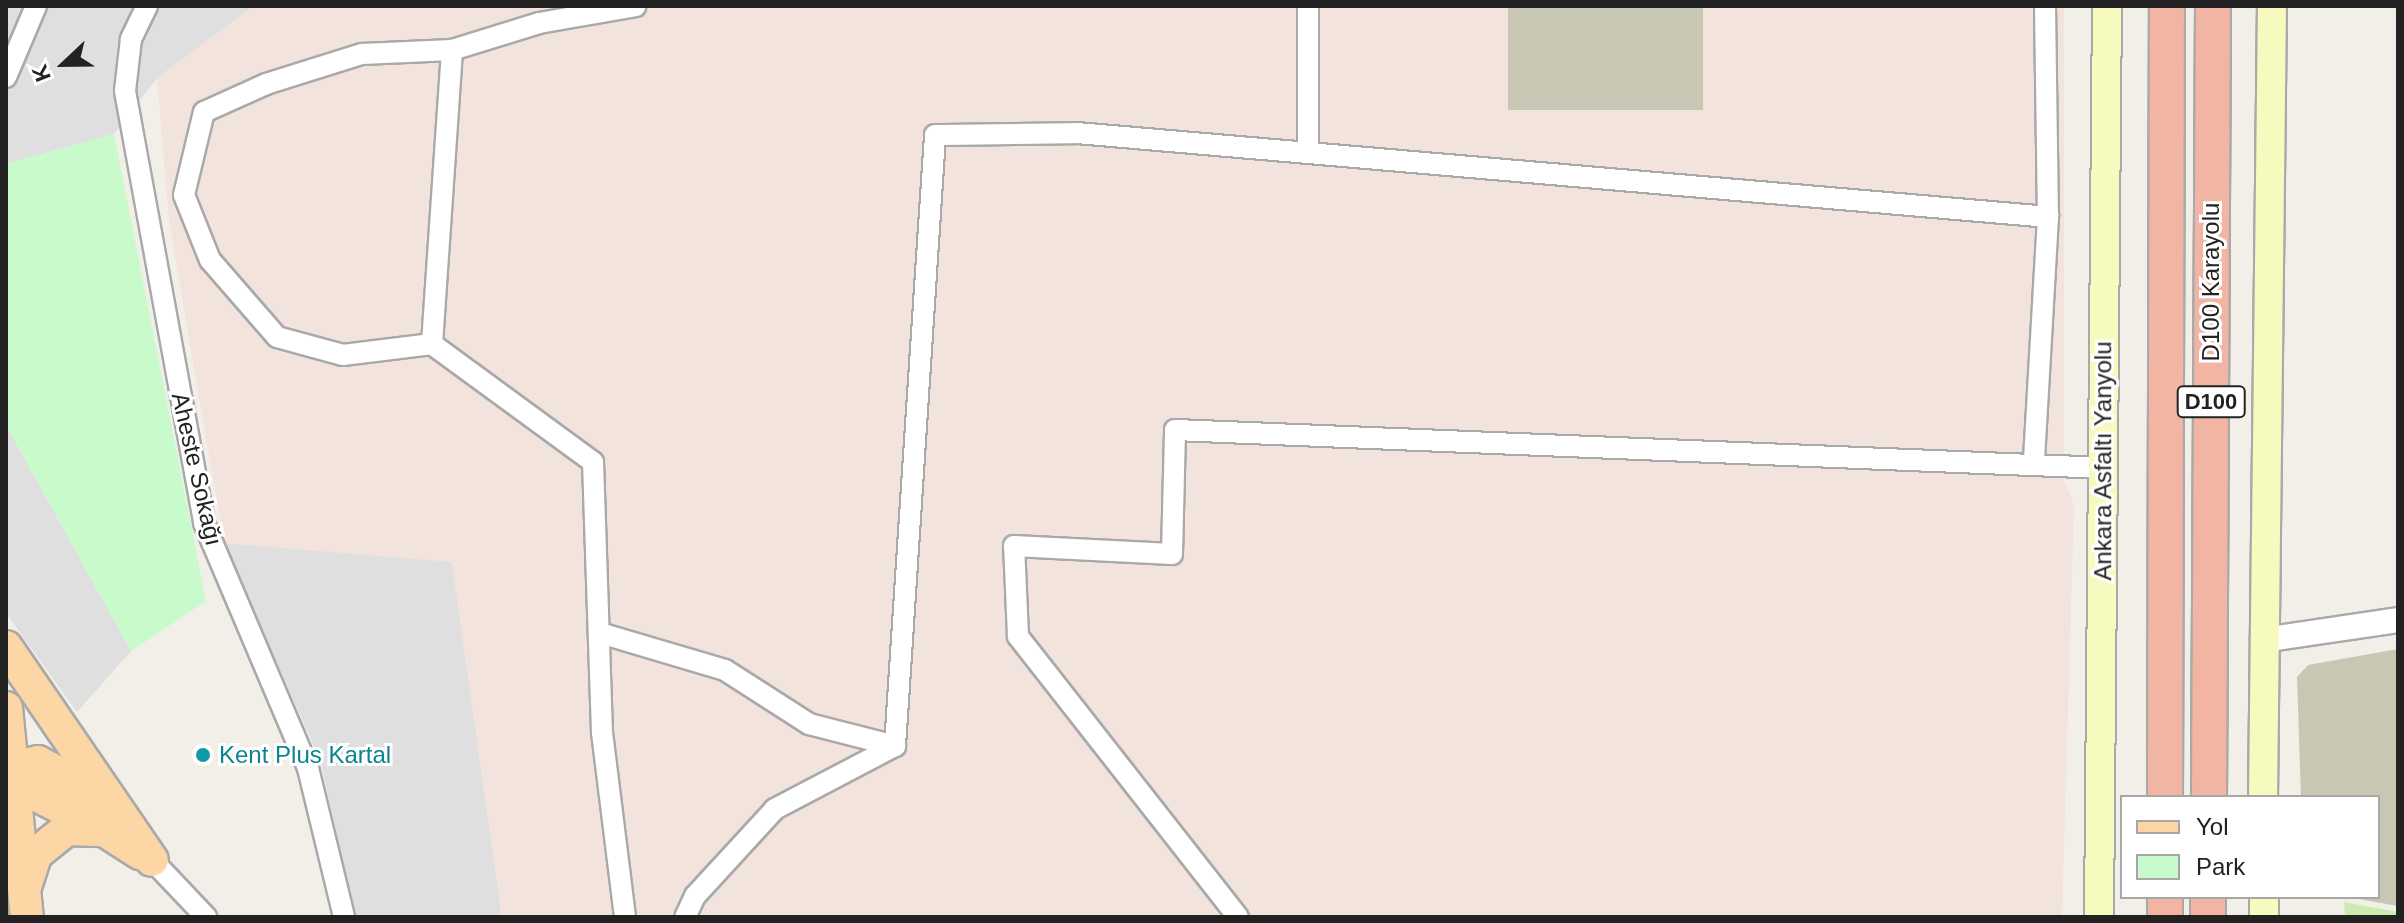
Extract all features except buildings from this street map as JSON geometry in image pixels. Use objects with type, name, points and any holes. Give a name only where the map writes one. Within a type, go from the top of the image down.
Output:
[{"type":"highway","name":"D100 Karayolu","points":[[2165,795],[2167,6]]},
{"type":"highway","name":"D100 Karayolu","points":[[2209,795],[2213,6]]},
{"type":"main road","name":"Ankara Asfaltı Yanyolu","points":[[2099,917],[2107,6]]},
{"type":"main road","points":[[2263,795],[2272,6]]},
{"type":"main road","points":[[6,647],[109,818],[152,860]]},
{"type":"main road","points":[[6,708],[10,775],[25,904]]},
{"type":"main road","points":[[10,775],[109,818]]},
{"type":"main road","points":[[25,904],[48,837],[109,818]]},
{"type":"street","points":[[6,77],[36,6]]},
{"type":"street","name":"Aheste Sokağı","points":[[147,6],[131,39],[125,91],[204,523],[308,768],[344,917]]},
{"type":"street","points":[[625,917],[602,733],[593,462],[432,344],[343,355],[277,337],[210,260],[184,195],[204,112],[362,54],[452,50],[539,23],[636,6]]},
{"type":"street","points":[[1308,6],[1308,153]]},
{"type":"street","points":[[2034,462],[2048,217],[2045,6]]},
{"type":"street","points":[[432,344],[452,50]]},
{"type":"street","points":[[895,746],[935,135],[1077,133],[2048,217]]},
{"type":"street","points":[[1238,917],[1018,636],[1014,546],[1172,554],[1175,430],[2034,462],[2103,468]]},
{"type":"street","points":[[2263,640],[2398,620]]},
{"type":"street","points":[[600,633],[725,670],[809,724],[895,746]]},
{"type":"street","points":[[685,917],[695,896],[775,809],[895,746]]},
{"type":"street","points":[[152,860],[206,917]]},
{"type":"shaded area","points":[[6,6],[254,6],[157,78],[114,134],[6,164]]},
{"type":"shaded area","points":[[254,6],[2064,6],[2064,480],[2074,505],[2062,917],[502,917],[452,562],[224,543],[169,221],[157,78]]},
{"type":"shaded area","points":[[1508,6],[1703,6],[1703,110],[1508,110]]},
{"type":"shaded area","points":[[6,425],[131,651],[77,712],[6,613]]},
{"type":"shaded area","points":[[224,543],[452,561],[502,917],[355,917],[320,760]]},
{"type":"shaded area","points":[[2398,649],[2398,906],[2359,899],[2380,899],[2380,795],[2301,795],[2297,677],[2308,665]]},
{"type":"green space","points":[[114,134],[206,601],[131,651],[6,425],[6,164]]},
{"type":"green space","points":[[2344,902],[2398,912],[2398,917],[2345,917]]},
{"type":"place","name":"Kent Plus Kartal","points":[[203,755]]}]
